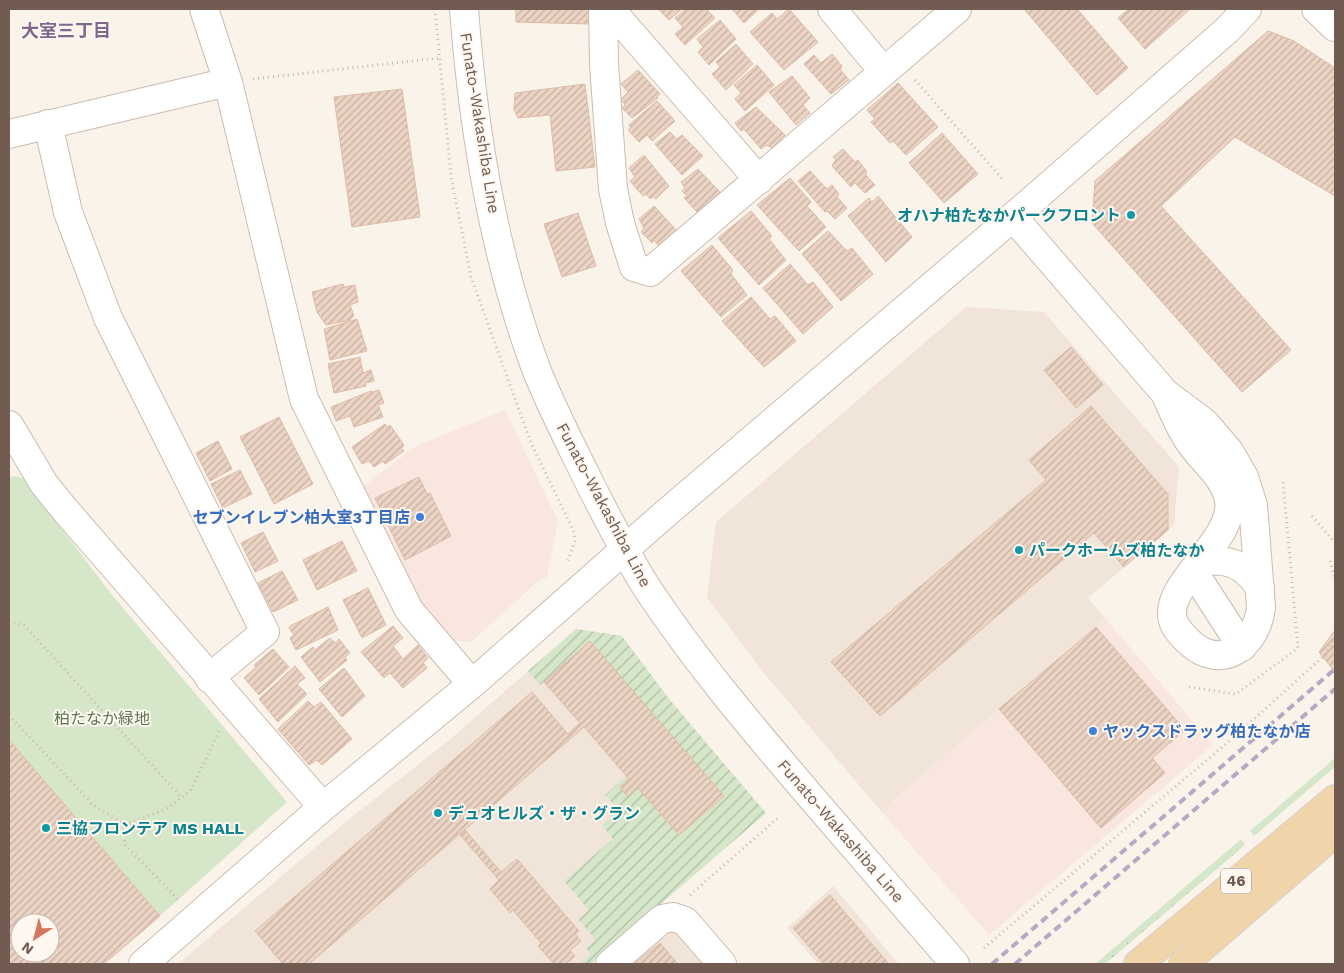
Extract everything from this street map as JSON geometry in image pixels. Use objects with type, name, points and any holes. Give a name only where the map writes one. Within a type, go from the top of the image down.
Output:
[{"type":"main road","name":"46","points":[[1138,964],[1335,799]]},
{"type":"main road","name":"46","points":[[1183,964],[1335,833]]},
{"type":"street","points":[[204,9],[228,82],[304,399],[409,610],[472,684]]},
{"type":"street","name":"Funato-Wakashiba Line","points":[[464,9],[469,71],[486,181],[511,291],[536,366],[568,439],[624,549],[679,635],[737,711],[955,964]]},
{"type":"street","points":[[603,9],[604,64],[613,189],[620,223],[634,267],[650,272],[957,9]]},
{"type":"street","points":[[610,9],[759,180]]},
{"type":"street","points":[[832,9],[891,66]]},
{"type":"street","points":[[142,964],[324,807],[472,684],[624,549],[1013,217],[1227,30],[1247,9]]},
{"type":"street","points":[[1316,9],[1335,27]]},
{"type":"street","points":[[9,134],[228,82]]},
{"type":"street","points":[[48,124],[68,212],[108,318],[265,632],[209,678]]},
{"type":"street","points":[[1013,217],[1165,393],[1205,423],[1229,451],[1244,477],[1253,505],[1260,587],[1260,624],[1242,647],[1229,654],[1216,656],[1203,653],[1179,632],[1172,619],[1174,599],[1180,587],[1213,547],[1221,530],[1227,515],[1229,497],[1217,476],[1190,442],[1165,393]]},
{"type":"street","points":[[9,425],[16,458],[44,484],[209,678],[324,807]]},
{"type":"street","points":[[1197,566],[1223,560],[1236,564],[1250,573],[1260,587]]},
{"type":"street","points":[[1197,566],[1242,647]]},
{"type":"street","points":[[610,964],[662,919],[673,917],[685,921],[722,964]]},
{"type":"path","points":[[228,82],[439,58]]},
{"type":"path","points":[[891,66],[1004,181]]},
{"type":"path","points":[[1312,516],[1335,543]]},
{"type":"path","points":[[1330,561],[1335,578]]},
{"type":"path","points":[[9,622],[24,624],[182,798]]},
{"type":"path","points":[[984,948],[1233,738],[1325,655],[1335,640]]},
{"type":"path","points":[[126,825],[168,808],[191,790],[232,704]]},
{"type":"path","points":[[9,715],[94,805],[126,825]]},
{"type":"path","points":[[673,917],[680,904],[778,818]]},
{"type":"path","points":[[126,825],[124,844],[196,918]]},
{"type":"shaded area","name":"パークホームズ柏たなか","points":[[966,307],[1044,312],[1179,467],[1174,525],[1088,598],[1105,618],[881,811],[763,672],[707,597],[716,522]]},
{"type":"shaded area","points":[[505,410],[558,521],[547,577],[536,583],[471,642],[450,640],[420,605],[361,488],[416,446]]},
{"type":"shaded area","points":[[1105,618],[1213,745],[989,935],[881,811]]},
{"type":"shaded area","points":[[576,629],[622,636],[669,699],[766,813],[591,964],[178,964],[349,819],[448,741]]},
{"type":"shaded area","points":[[833,886],[899,964],[818,964],[787,928]]},
{"type":"shaded area","points":[[666,928],[681,932],[709,964],[624,964]]},
{"type":"green space","name":"柏たなか緑地","points":[[13,476],[23,478],[112,595],[287,802],[160,916],[9,740],[9,479]]},
{"type":"green space","points":[[576,629],[622,636],[669,699],[766,813],[591,964],[578,964],[591,954],[586,948],[596,940],[578,919],[589,910],[564,881],[613,839],[602,825],[612,816],[608,810],[614,805],[605,795],[626,776],[629,779],[628,796],[638,788],[679,835],[724,796],[591,642],[540,685],[528,671]]},
{"type":"green space","points":[[1335,758],[1335,767],[1254,836],[1250,831]]},
{"type":"green space","points":[[1241,839],[1245,845],[1105,964],[1095,964]]},
{"type":"building","points":[[516,9],[590,9],[589,24],[516,22]]},
{"type":"building","points":[[658,9],[682,9],[669,20]]},
{"type":"building","points":[[686,9],[706,9],[715,18],[685,45],[675,34],[683,27],[675,18]]},
{"type":"building","points":[[732,9],[759,9],[744,23]]},
{"type":"building","points":[[789,9],[818,42],[784,70],[750,32],[772,13],[777,19]]},
{"type":"building","points":[[1024,9],[1077,9],[1128,68],[1097,95]]},
{"type":"building","points":[[1129,9],[1190,9],[1145,49],[1118,18]]},
{"type":"building","points":[[720,20],[736,39],[709,65],[698,52],[703,47],[697,39]]},
{"type":"building","name":"オハナ柏たなかパークフロント","points":[[1268,31],[1294,41],[1335,68],[1335,196],[1235,137],[1161,206],[1291,350],[1242,392],[1092,223],[1095,181]]},
{"type":"building","points":[[736,44],[753,64],[726,90],[712,74],[720,67],[716,62]]},
{"type":"building","points":[[832,54],[842,66],[840,69],[849,80],[831,94],[804,64],[814,55],[821,63]]},
{"type":"building","points":[[757,65],[774,85],[745,111],[735,99],[741,93],[734,85]]},
{"type":"building","points":[[638,70],[660,94],[657,96],[658,98],[632,118],[622,108],[625,105],[621,99],[628,92],[621,84]]},
{"type":"building","points":[[792,76],[810,98],[803,105],[810,113],[796,125],[769,92]]},
{"type":"building","points":[[898,83],[938,127],[906,155],[893,141],[890,143],[871,122],[875,119],[867,110]]},
{"type":"building","points":[[585,84],[595,167],[556,171],[550,115],[518,118],[514,109],[515,93]]},
{"type":"building","points":[[402,89],[420,217],[352,227],[334,97]]},
{"type":"building","points":[[657,101],[675,121],[652,141],[647,135],[639,142],[628,130],[631,128],[629,125]]},
{"type":"building","points":[[756,107],[785,135],[772,148],[767,145],[761,149],[744,129],[741,131],[735,123]]},
{"type":"building","points":[[670,132],[677,139],[682,135],[703,156],[682,175],[655,144]]},
{"type":"building","points":[[942,133],[978,174],[944,203],[909,163]]},
{"type":"building","points":[[843,149],[855,162],[858,160],[867,172],[865,174],[875,185],[865,193],[855,183],[851,187],[832,166],[836,159],[833,157]]},
{"type":"building","points":[[644,155],[669,186],[656,199],[652,197],[650,199],[646,194],[643,196],[630,181],[635,177],[629,168]]},
{"type":"building","points":[[698,169],[720,192],[698,213],[684,198],[687,196],[682,191],[685,188],[681,182]]},
{"type":"building","points":[[810,171],[827,189],[832,185],[839,194],[837,197],[847,208],[835,219],[827,211],[825,212],[798,181]]},
{"type":"building","points":[[790,178],[811,202],[807,206],[826,227],[799,251],[757,205]]},
{"type":"building","points":[[878,196],[912,237],[886,262],[848,216],[869,198],[872,202]]},
{"type":"building","points":[[654,206],[677,231],[659,246],[654,240],[652,243],[641,232],[644,228],[639,219]]},
{"type":"building","points":[[751,211],[772,236],[769,239],[786,260],[759,285],[718,238]]},
{"type":"building","points":[[578,213],[596,266],[562,277],[544,224]]},
{"type":"building","points":[[828,231],[847,251],[852,248],[873,274],[841,301],[802,254]]},
{"type":"building","points":[[712,245],[733,270],[731,274],[747,295],[721,317],[681,271]]},
{"type":"building","points":[[790,264],[808,285],[813,282],[833,307],[803,334],[763,288]]},
{"type":"building","points":[[343,284],[344,287],[355,285],[358,302],[350,305],[354,316],[350,320],[326,325],[317,312],[312,292]]},
{"type":"building","points":[[751,297],[770,319],[775,316],[796,341],[764,367],[722,321]]},
{"type":"building","points":[[357,319],[367,351],[330,360],[324,329]]},
{"type":"building","points":[[1071,347],[1103,385],[1076,408],[1044,370]]},
{"type":"building","points":[[360,357],[363,373],[371,370],[374,381],[365,383],[366,386],[334,393],[328,364]]},
{"type":"building","points":[[379,390],[384,403],[378,405],[383,417],[354,427],[350,416],[336,421],[331,407],[371,391]]},
{"type":"building","name":"パークホームズ柏たなか","points":[[1091,406],[1168,494],[1168,530],[1124,567],[1094,533],[880,716],[831,662],[1046,480],[1029,460]]},
{"type":"building","points":[[279,417],[313,484],[274,504],[240,437]]},
{"type":"building","points":[[385,424],[387,427],[390,425],[404,445],[401,449],[404,451],[385,464],[383,461],[374,467],[369,461],[362,464],[352,447]]},
{"type":"building","points":[[218,441],[232,469],[210,481],[196,453]]},
{"type":"building","points":[[240,470],[252,494],[223,508],[211,484]]},
{"type":"building","points":[[419,477],[427,494],[430,493],[451,536],[405,560],[375,498]]},
{"type":"building","points":[[263,532],[278,561],[255,572],[241,543]]},
{"type":"building","points":[[342,541],[357,571],[317,590],[303,560]]},
{"type":"building","points":[[282,571],[298,600],[273,612],[258,583]]},
{"type":"building","points":[[368,588],[386,625],[362,638],[343,600]]},
{"type":"building","points":[[328,607],[338,630],[296,650],[290,638],[294,635],[289,628],[290,626]]},
{"type":"building","points":[[393,626],[403,638],[393,646],[403,659],[418,645],[428,658],[423,663],[427,668],[403,688],[390,673],[384,678],[361,652]]},
{"type":"building","points":[[1096,627],[1185,730],[1152,758],[1165,773],[1101,828],[999,709]]},
{"type":"building","points":[[1335,630],[1335,672],[1319,652]]},
{"type":"building","points":[[330,638],[335,643],[339,639],[350,653],[345,657],[347,660],[320,682],[301,657],[313,647],[315,650]]},
{"type":"building","name":"デュオヒルズ・ザ・グラン","points":[[590,641],[724,796],[679,835],[638,788],[628,797],[620,787],[629,779],[584,727],[309,964],[283,964],[255,931],[532,692],[568,734],[580,723],[544,682]]},
{"type":"building","points":[[273,649],[289,667],[259,695],[244,678],[256,667],[254,665]]},
{"type":"building","points":[[295,666],[305,678],[297,684],[307,694],[278,722],[259,699]]},
{"type":"building","points":[[344,668],[365,696],[342,717],[319,689]]},
{"type":"building","points":[[308,701],[314,707],[321,702],[352,739],[322,765],[317,760],[309,765],[278,729]]},
{"type":"building","name":"三協フロンテア MS HALL","points":[[9,740],[160,916],[104,964],[9,964]]},
{"type":"building","points":[[465,830],[501,872],[517,859],[579,931],[575,934],[581,941],[570,951],[575,956],[566,964],[554,964],[538,946],[541,943],[513,910],[510,913],[490,889],[499,880],[460,835]]},
{"type":"building","points":[[830,895],[889,964],[824,964],[793,928]]},
{"type":"building","points":[[660,943],[678,964],[634,964]]},
{"type":"railway","points":[[992,964],[1335,669]]},
{"type":"railway","points":[[1015,964],[1335,689]]},
{"type":"place","name":"オハナ柏たなかパークフロント","points":[[1131,215]]},
{"type":"place","name":"セブンイレブン柏大室3丁目店","points":[[420,517]]},
{"type":"place","name":"パークホームズ柏たなか","points":[[1019,550]]},
{"type":"place","name":"ヤックスドラッグ柏たなか店","points":[[1093,731]]},
{"type":"place","name":"デュオヒルズ・ザ・グラン","points":[[438,813]]},
{"type":"place","name":"三協フロンテア MS HALL","points":[[46,828]]},
{"type":"district","name":"大室三丁目","points":[[66,30]]}]
